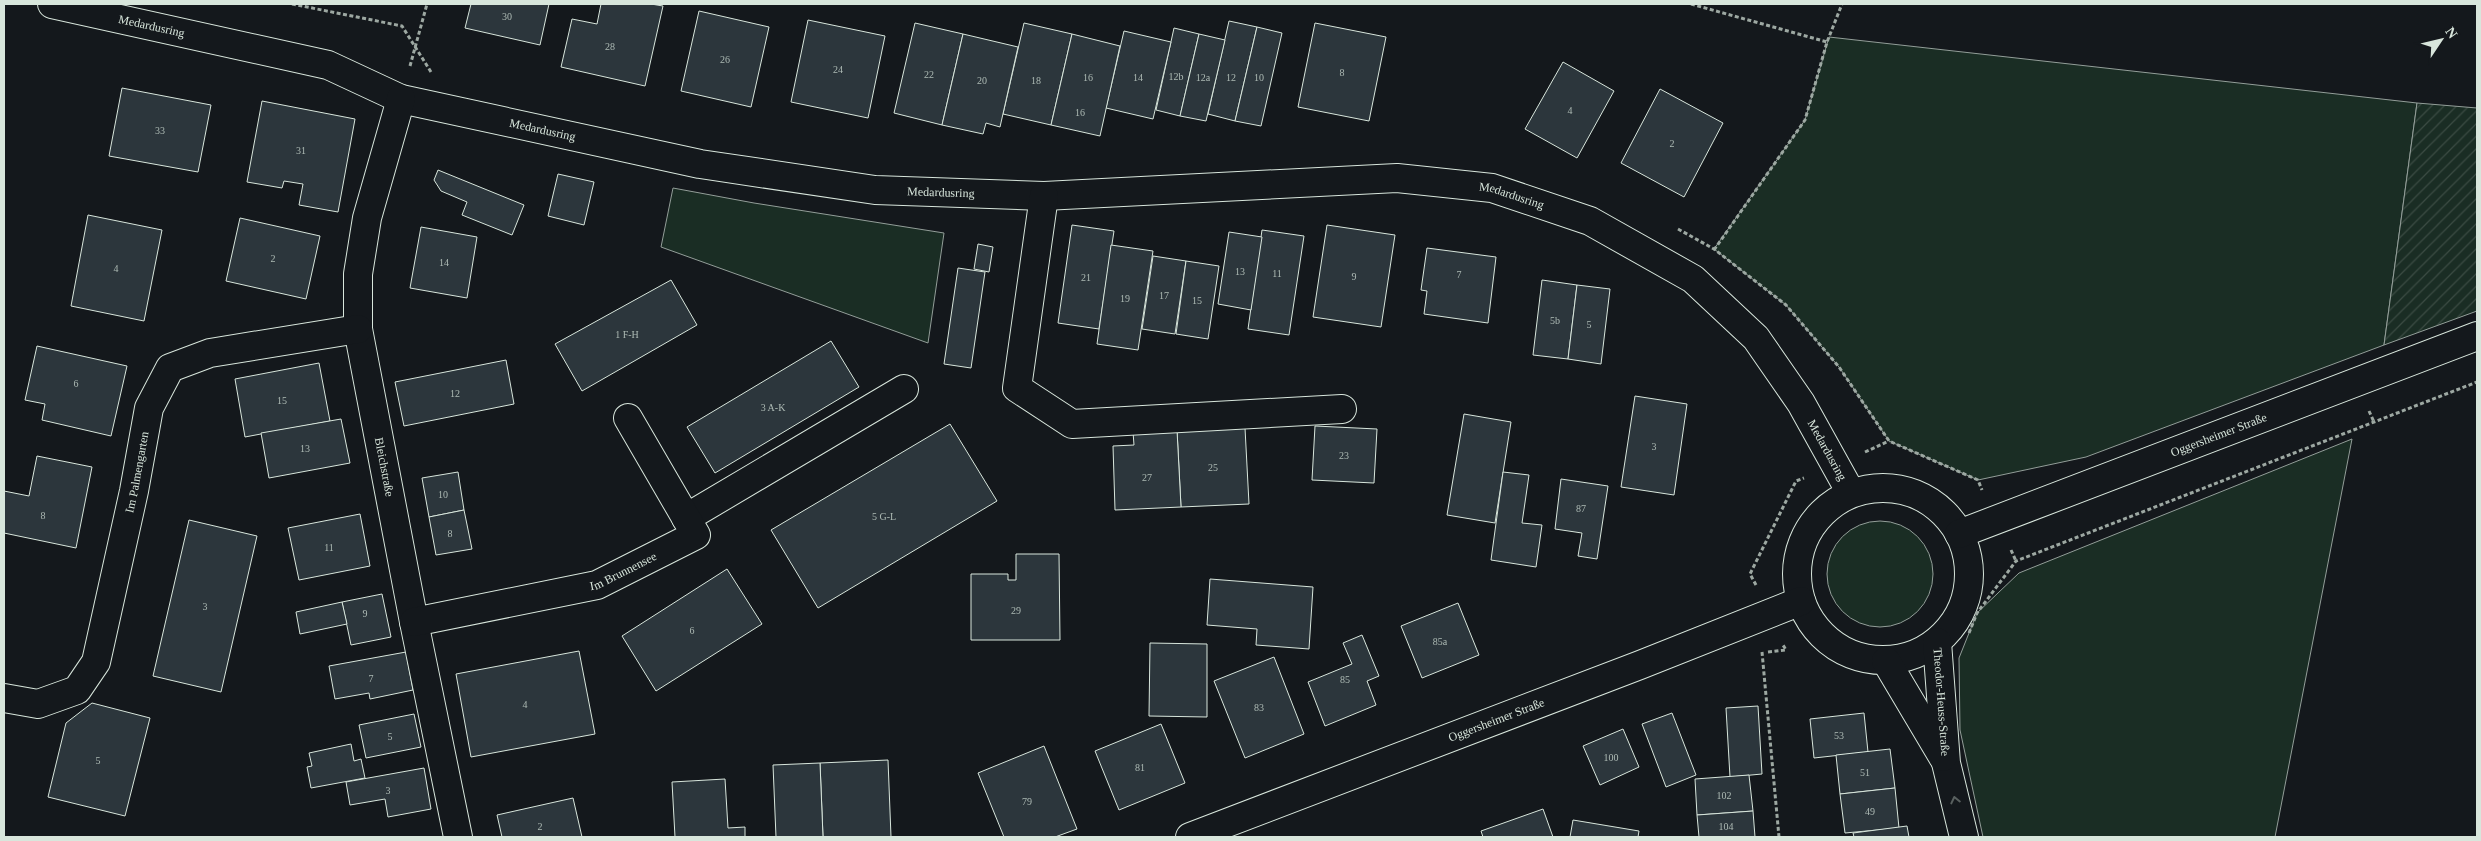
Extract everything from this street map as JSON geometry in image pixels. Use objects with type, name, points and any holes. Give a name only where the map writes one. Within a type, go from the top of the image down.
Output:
[{"type":"street","name":"Medardusring","points":[[52,4],[328,65],[401,98],[700,164],[875,190],[1044,196],[1397,178],[1492,188],[1590,221],[1693,279],[1756,338],[1801,403],[1851,493]]},
{"type":"street","name":"Bleichstraße","points":[[401,98],[367,218],[358,274],[358,329],[414,622],[458,837]]},
{"type":"street","points":[[1044,196],[1017,388],[1072,424],[1342,409]]},
{"type":"street","name":"Im Palmengarten","points":[[4,698],[38,704],[77,690],[96,662],[134,491],[150,408],[170,368],[210,353],[358,329]]},
{"type":"street","name":"Oggersheimer Straße","points":[[1959,534],[2477,336]]},
{"type":"street","points":[[686,518],[904,389]]},
{"type":"street","name":"Im Brunnensee","points":[[414,622],[597,585],[696,535],[628,418]]},
{"type":"street","points":[[1872,488],[1898,489],[1923,497],[1944,513],[1959,534],[1968,562],[1968,592],[1957,619],[1938,642],[1914,655],[1886,661],[1858,658],[1833,646],[1814,626],[1801,601],[1796,576],[1799,551],[1809,528],[1826,509],[1851,493],[1872,488]]},
{"type":"street","name":"Oggersheimer Straße","points":[[1190,837],[1640,666],[1801,601]]},
{"type":"street","name":"Theodor-Heuss-Straße","points":[[1938,642],[1946,763],[1964,837]]},
{"type":"street","name":"Theodor-Heuss-Straße","points":[[1886,661],[1946,763]]},
{"type":"path","points":[[292,4],[402,26],[432,72]]},
{"type":"path","points":[[401,98],[427,4]]},
{"type":"path","points":[[1691,4],[1827,42]]},
{"type":"path","points":[[1693,279],[1805,120],[1827,42],[1842,4]]},
{"type":"path","points":[[1670,225],[1714,249],[1786,304],[1839,367],[1889,441],[1978,480],[2016,561],[2477,382]]},
{"type":"green space","points":[[1829,37],[2417,103],[2384,345],[2086,457],[1978,480],[1889,441],[1839,367],[1786,305],[1714,249],[1805,120]]},
{"type":"green space","points":[[2417,103],[2477,108],[2477,311],[2384,345]]},
{"type":"green space","points":[[673,188],[754,203],[944,233],[928,343],[661,247]]},
{"type":"green space","points":[[2352,439],[2275,837],[1983,837],[1960,730],[1959,658],[1977,613],[2019,573]]},
{"type":"green space","points":[[1880,521],[1900,525],[1918,536],[1929,554],[1933,574],[1929,594],[1918,612],[1900,623],[1880,627],[1860,623],[1842,612],[1831,594],[1827,574],[1831,554],[1842,536],[1860,525]]},
{"type":"building","points":[[471,4],[549,4],[540,45],[465,28]]},
{"type":"building","points":[[601,4],[651,4],[663,6],[645,86],[561,67],[572,19],[597,24]]},
{"type":"building","points":[[699,11],[769,27],[751,107],[681,91]]},
{"type":"building","points":[[808,20],[885,36],[868,118],[791,102]]},
{"type":"building","points":[[1229,21],[1257,27],[1235,121],[1208,114]]},
{"type":"building","points":[[915,23],[963,34],[942,125],[894,113]]},
{"type":"building","points":[[1024,23],[1072,34],[1051,125],[1003,114]]},
{"type":"building","points":[[1315,23],[1386,37],[1369,121],[1298,107]]},
{"type":"building","points":[[1257,27],[1282,33],[1261,126],[1235,121]]},
{"type":"building","points":[[1174,28],[1199,34],[1180,116],[1156,110]]},
{"type":"building","points":[[1124,31],[1171,42],[1153,119],[1106,108]]},
{"type":"building","points":[[963,34],[1018,47],[1000,127],[986,123],[983,134],[942,125]]},
{"type":"building","points":[[1072,34],[1120,46],[1100,136],[1051,125]]},
{"type":"building","points":[[1199,34],[1225,40],[1206,121],[1180,116]]},
{"type":"building","points":[[1563,62],[1614,91],[1577,158],[1525,129]]},
{"type":"building","points":[[122,88],[211,105],[198,172],[109,156]]},
{"type":"building","points":[[1660,89],[1723,123],[1684,197],[1621,163]]},
{"type":"building","points":[[262,101],[355,119],[338,212],[299,205],[303,184],[284,181],[282,188],[247,182]]},
{"type":"building","points":[[438,170],[524,205],[512,235],[462,215],[467,202],[441,191],[434,180]]},
{"type":"building","points":[[558,174],[594,182],[584,225],[548,216]]},
{"type":"building","points":[[88,215],[162,230],[144,321],[71,306]]},
{"type":"building","points":[[240,218],[320,236],[306,299],[226,281]]},
{"type":"building","points":[[1072,225],[1114,231],[1099,329],[1058,323]]},
{"type":"building","points":[[1327,225],[1395,235],[1381,327],[1313,317]]},
{"type":"building","points":[[421,227],[477,237],[467,298],[410,288]]},
{"type":"building","points":[[1262,230],[1304,236],[1289,335],[1248,329]]},
{"type":"building","points":[[1229,232],[1262,237],[1251,310],[1218,304]]},
{"type":"building","points":[[978,244],[993,247],[989,272],[974,269]]},
{"type":"building","points":[[1111,245],[1153,251],[1138,350],[1097,344]]},
{"type":"building","points":[[1427,248],[1496,257],[1488,323],[1424,314],[1427,291],[1421,290]]},
{"type":"building","points":[[1153,256],[1186,261],[1175,334],[1142,329]]},
{"type":"building","points":[[1186,261],[1219,266],[1208,339],[1176,334]]},
{"type":"building","points":[[958,268],[985,272],[971,368],[944,364]]},
{"type":"building","points":[[671,280],[697,325],[582,391],[555,344]]},
{"type":"building","points":[[1542,280],[1577,285],[1568,359],[1533,355]]},
{"type":"building","points":[[1577,285],[1610,289],[1601,364],[1568,359]]},
{"type":"building","points":[[831,341],[859,387],[715,473],[687,427]]},
{"type":"building","points":[[37,346],[127,366],[111,436],[42,420],[45,404],[25,400]]},
{"type":"building","points":[[506,360],[514,404],[404,426],[395,382]]},
{"type":"building","points":[[319,363],[330,421],[245,437],[235,379]]},
{"type":"building","points":[[1635,396],[1687,404],[1674,495],[1621,487]]},
{"type":"building","points":[[1464,414],[1511,422],[1495,523],[1447,515]]},
{"type":"building","points":[[341,419],[350,463],[269,478],[261,433]]},
{"type":"building","points":[[950,424],[997,501],[818,608],[771,530]]},
{"type":"building","points":[[1315,426],[1377,429],[1374,483],[1312,480]]},
{"type":"building","points":[[1245,428],[1249,504],[1181,507],[1177,430]]},
{"type":"building","points":[[1177,430],[1181,507],[1115,510],[1113,446],[1134,445],[1133,432]]},
{"type":"building","points":[[37,456],[92,467],[76,548],[4,533],[4,491],[29,496]]},
{"type":"building","points":[[458,472],[464,510],[429,517],[422,478]]},
{"type":"building","points":[[1503,472],[1529,475],[1522,523],[1542,525],[1536,567],[1491,560]]},
{"type":"building","points":[[1561,479],[1608,486],[1597,559],[1578,556],[1582,533],[1555,529]]},
{"type":"building","points":[[464,510],[472,549],[436,555],[429,517]]},
{"type":"building","points":[[360,514],[370,566],[299,580],[288,528]]},
{"type":"building","points":[[189,520],[257,536],[221,692],[153,676]]},
{"type":"building","points":[[1016,554],[1059,554],[1060,640],[971,640],[971,574],[1008,574],[1008,580],[1016,580]]},
{"type":"building","points":[[727,569],[762,624],[656,691],[622,636]]},
{"type":"building","points":[[1210,579],[1313,587],[1309,649],[1256,645],[1257,629],[1207,625]]},
{"type":"building","points":[[382,594],[391,637],[351,645],[342,602]]},
{"type":"building","points":[[342,602],[347,624],[300,634],[296,612]]},
{"type":"building","points":[[1458,603],[1479,655],[1422,678],[1401,626]]},
{"type":"building","points":[[1362,635],[1379,676],[1367,681],[1376,705],[1325,726],[1308,682],[1352,664],[1343,643]]},
{"type":"building","points":[[1150,643],[1207,644],[1207,717],[1149,716]]},
{"type":"building","points":[[579,651],[595,734],[471,757],[456,674]]},
{"type":"building","points":[[406,652],[413,690],[370,699],[369,693],[335,699],[329,666]]},
{"type":"building","points":[[1274,657],[1304,734],[1245,758],[1214,681]]},
{"type":"building","points":[[92,703],[150,718],[125,816],[48,797],[66,723]]},
{"type":"building","points":[[1758,706],[1762,774],[1730,777],[1726,708]]},
{"type":"building","points":[[1672,713],[1696,775],[1666,787],[1642,724]]},
{"type":"building","points":[[1864,713],[1868,752],[1814,758],[1810,719]]},
{"type":"building","points":[[414,714],[421,747],[366,758],[359,725]]},
{"type":"building","points":[[1161,724],[1185,783],[1119,810],[1095,751]]},
{"type":"building","points":[[1623,729],[1639,767],[1600,785],[1583,746]]},
{"type":"building","points":[[351,744],[354,761],[361,759],[365,778],[311,788],[307,767],[312,766],[309,753]]},
{"type":"building","points":[[1044,746],[1077,829],[1055,837],[1004,837],[978,773]]},
{"type":"building","points":[[1890,749],[1895,788],[1840,794],[1836,755]]},
{"type":"building","points":[[888,760],[891,837],[823,837],[820,763]]},
{"type":"building","points":[[820,763],[823,837],[776,837],[773,765]]},
{"type":"building","points":[[424,768],[431,809],[388,817],[385,799],[350,805],[346,782]]},
{"type":"building","points":[[1749,775],[1753,811],[1697,815],[1695,779]]},
{"type":"building","points":[[725,779],[728,828],[745,827],[745,837],[675,837],[672,782]]},
{"type":"building","points":[[1895,788],[1899,828],[1845,833],[1840,794]]},
{"type":"building","points":[[573,798],[582,837],[502,837],[497,815]]},
{"type":"building","points":[[1543,809],[1553,837],[1483,837],[1481,831]]},
{"type":"building","points":[[1753,811],[1755,837],[1699,837],[1697,815]]},
{"type":"building","points":[[1573,820],[1639,831],[1638,837],[1570,837]]},
{"type":"building","points":[[1907,826],[1909,837],[1854,837],[1853,833]]}]
